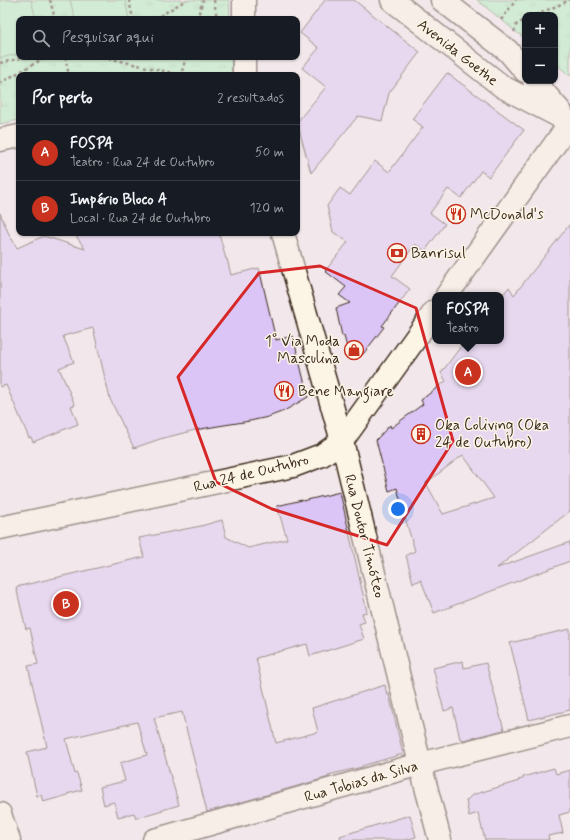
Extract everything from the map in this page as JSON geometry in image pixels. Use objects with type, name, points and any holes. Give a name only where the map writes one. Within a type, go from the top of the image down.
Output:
[{"type":"main road","points":[[244,0],[244,16]]},
{"type":"main road","name":"Avenida Goethe","points":[[392,0],[503,87],[570,122]]},
{"type":"main road","name":"Avenida Goethe","points":[[442,0],[508,51],[522,67]]},
{"type":"main road","points":[[244,60],[244,72]]},
{"type":"main road","points":[[449,292],[570,122],[537,84]]},
{"type":"main road","points":[[0,140],[16,137]]},
{"type":"main road","name":"Rua Doutor Timóteo","points":[[284,236],[342,441],[420,764],[440,840]]},
{"type":"main road","name":"Rua 24 de Outubro","points":[[0,528],[293,466],[322,455],[342,441],[432,315]]},
{"type":"main road","name":"Rua Tobias da Silva","points":[[154,840],[420,764],[570,726]]},
{"type":"main road","points":[[0,814],[8,840]]},
{"type":"path","points":[[50,0],[54,16]]},
{"type":"path","points":[[129,0],[133,16]]},
{"type":"path","points":[[160,16],[186,0]]},
{"type":"path","points":[[198,16],[203,0]]},
{"type":"path","points":[[214,0],[217,16]]},
{"type":"path","points":[[488,36],[516,0]]},
{"type":"path","points":[[543,12],[570,0]]},
{"type":"path","points":[[0,63],[16,59]]},
{"type":"path","points":[[19,72],[41,60]]},
{"type":"path","points":[[66,60],[68,72]]},
{"type":"path","points":[[116,60],[168,72]]},
{"type":"path","points":[[182,72],[185,60]]},
{"type":"path","points":[[0,83],[16,74]]},
{"type":"highlighted area","points":[[320,266],[416,308],[453,441],[387,545],[272,509],[216,482],[178,377],[259,273]]},
{"type":"green space","points":[[0,0],[229,0],[230,16],[16,16],[16,60],[231,60],[232,72],[16,72],[16,121],[0,124]]},
{"type":"green space","points":[[0,0],[31,0],[35,16],[16,16],[16,55],[0,58]]},
{"type":"green space","points":[[70,0],[125,0],[128,16],[74,16]]},
{"type":"green space","points":[[477,0],[570,0],[570,76],[558,66],[558,12],[522,12],[522,37]]},
{"type":"building","points":[[325,0],[354,0],[420,52],[389,93],[382,121],[358,116],[311,173],[300,133],[300,118],[326,87],[302,68],[319,48],[300,33]]},
{"type":"building","points":[[447,73],[524,130],[489,177],[481,171],[461,198],[448,189],[430,213],[445,224],[425,251],[415,244],[392,276],[410,289],[364,353],[358,356],[349,355],[344,336],[342,336],[336,308],[350,303],[339,295],[346,287],[325,271],[348,242],[333,232],[327,206],[340,188],[350,195],[375,161],[389,172],[423,127],[412,119]]},
{"type":"building","points":[[0,213],[11,239],[17,248],[44,236],[85,249],[76,236],[220,236],[231,275],[259,268],[276,340],[293,336],[308,397],[284,411],[268,417],[195,430],[160,439],[134,448],[110,399],[93,328],[63,336],[74,362],[59,368],[75,405],[71,406],[78,424],[33,442],[31,437],[29,438],[6,385],[0,387]]},
{"type":"building","points":[[570,224],[570,511],[497,568],[570,542],[570,561],[434,613],[421,580],[413,583],[406,555],[415,551],[397,488],[389,491],[376,440],[390,425],[391,428],[423,404],[421,400],[446,381],[441,373],[463,344],[504,344],[504,293],[509,287],[514,295]],"holes":[[[463,455],[494,498],[443,514],[426,483]]]},
{"type":"building","points":[[340,492],[367,612],[362,613],[365,622],[359,624],[364,639],[310,656],[307,644],[256,658],[276,743],[318,732],[312,708],[385,685],[387,695],[389,694],[403,754],[207,812],[182,712],[154,718],[179,805],[136,818],[134,813],[118,817],[114,802],[104,805],[100,787],[125,781],[120,763],[147,755],[137,722],[66,739],[75,774],[77,773],[82,790],[43,802],[41,795],[37,796],[27,752],[47,747],[28,666],[38,664],[30,628],[26,629],[16,587],[144,557],[139,538],[201,526],[222,520],[226,537],[248,548],[287,539],[277,506]]},
{"type":"building","points":[[570,629],[570,710],[529,720],[510,643]]},
{"type":"building","points":[[463,661],[464,668],[486,663],[504,730],[463,740],[460,739],[453,708],[444,711],[433,668]]},
{"type":"building","points":[[554,768],[556,774],[570,770],[570,812],[559,815],[563,833],[548,836],[549,840],[485,840],[478,813],[469,816],[466,801],[472,795],[519,781],[518,780],[523,779],[523,777]]},
{"type":"building","points":[[410,815],[416,837],[405,840],[341,840],[340,836]]},
{"type":"place","name":"McDonald's","points":[[456,214]]},
{"type":"place","name":"Banrisul","points":[[397,253]]},
{"type":"place","name":"1° Via Moda Masculina","points":[[354,350]]},
{"type":"place","name":"FOSPA","points":[[468,372]]},
{"type":"place","name":"Bene Mangiare","points":[[284,391]]},
{"type":"place","name":"Oka Coliving (Oka 24 de Outubro)","points":[[421,434]]},
{"type":"place","name":"Império Bloco A","points":[[66,604]]}]
